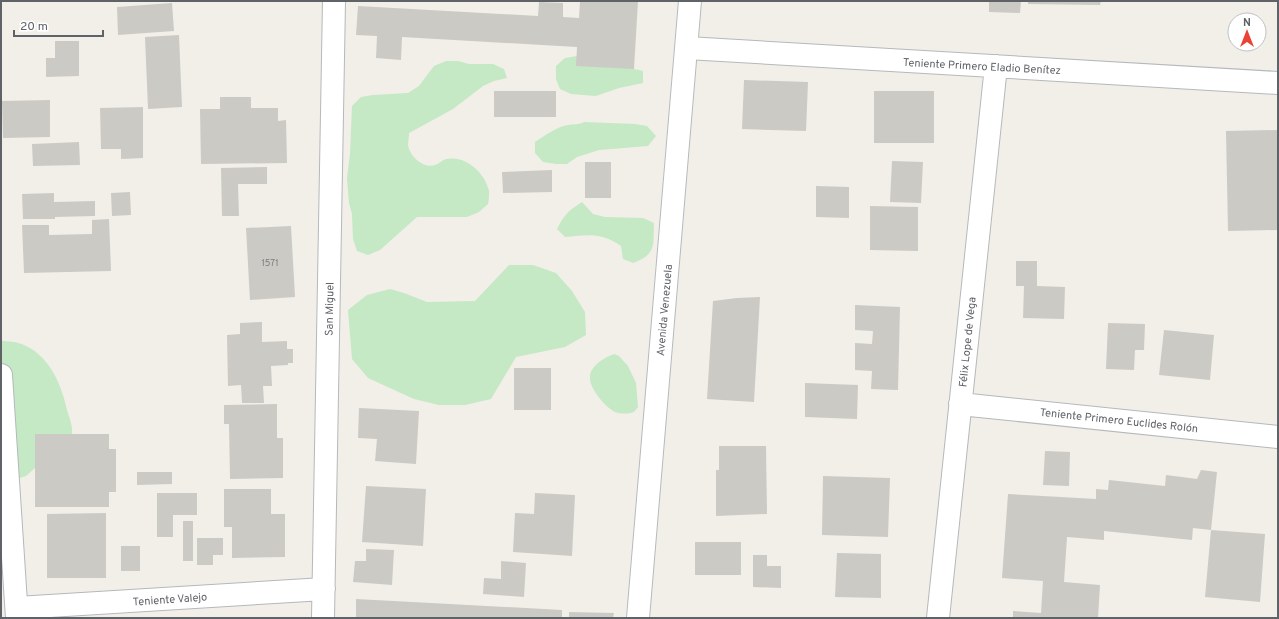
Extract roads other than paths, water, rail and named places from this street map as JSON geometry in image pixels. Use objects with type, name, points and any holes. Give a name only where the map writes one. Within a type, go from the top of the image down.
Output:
[{"type":"street","name":"San Miguel","points":[[323,618],[334,1]]},
{"type":"street","name":"Avenida Venezuela","points":[[638,618],[690,1]]},
{"type":"street","name":"Teniente Primero Eladio Benítez","points":[[686,48],[1278,83]]},
{"type":"street","name":"Félix Lope de Vega","points":[[938,618],[996,66]]},
{"type":"street","points":[[1,374],[17,613]]},
{"type":"street","name":"Teniente Primero Euclides Rolón","points":[[960,404],[1278,437]]},
{"type":"street","name":"Teniente Valejo","points":[[17,613],[324,589]]}]
